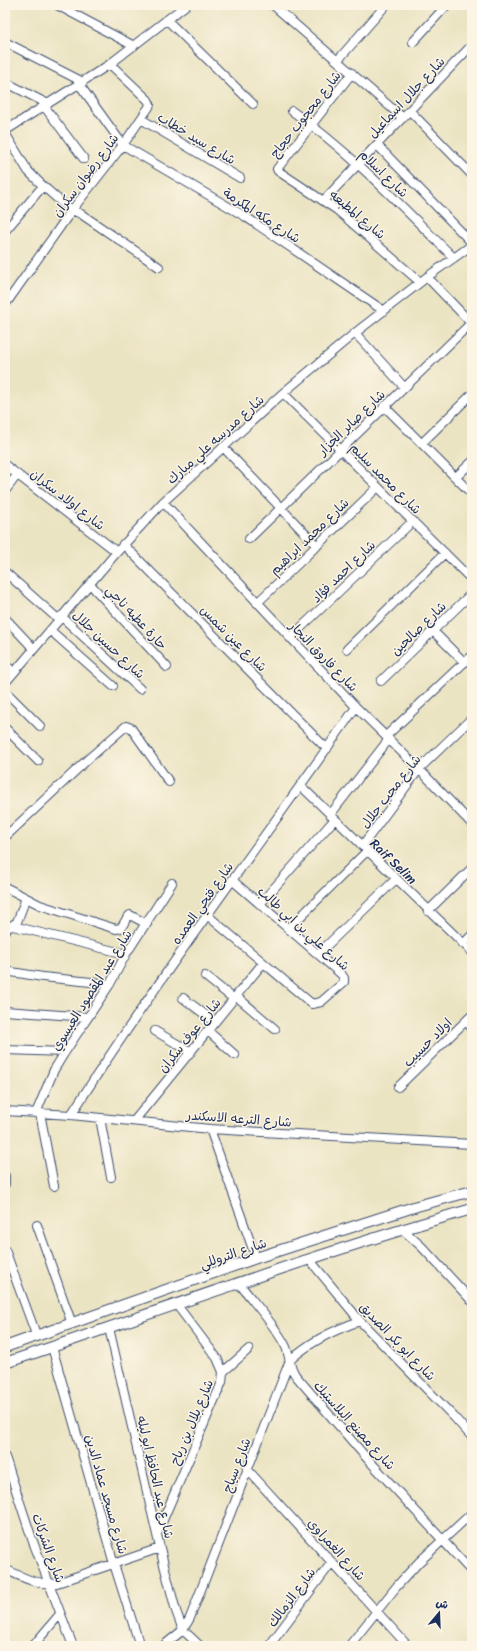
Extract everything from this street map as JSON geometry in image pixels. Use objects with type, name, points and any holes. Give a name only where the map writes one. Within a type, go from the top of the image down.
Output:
[{"type":"street","points":[[57,5],[134,46]]},
{"type":"street","points":[[159,267],[81,214],[72,210],[43,186],[28,171],[5,132],[110,64],[186,5]]},
{"type":"street","points":[[274,5],[403,118]]},
{"type":"street","points":[[413,42],[447,5]]},
{"type":"street","points":[[338,60],[382,7]]},
{"type":"street","points":[[167,20],[253,104]]},
{"type":"street","points":[[5,42],[81,83],[123,145]]},
{"type":"street","name":"شارع جلال اسماعيل","points":[[324,200],[472,45]]},
{"type":"street","name":"شارع رضوان سكران","points":[[5,305],[72,210],[142,119],[150,104],[110,64]]},
{"type":"street","name":"شارع محجوب حجاج","points":[[277,168],[352,73]]},
{"type":"street","points":[[5,82],[46,105],[84,159]]},
{"type":"street","name":"شارع اسلام","points":[[292,111],[312,124],[359,164],[454,258]]},
{"type":"street","points":[[410,111],[472,175]]},
{"type":"street","name":"شارع سيد خطاب","points":[[142,119],[240,178]]},
{"type":"street","name":"شارع مكه المكرمة","points":[[123,145],[246,217],[384,311]]},
{"type":"street","points":[[377,145],[472,244]]},
{"type":"street","name":"شارع المطبعه","points":[[277,168],[278,171],[324,200],[423,280],[471,323]]},
{"type":"street","points":[[5,231],[43,186]]},
{"type":"street","name":"شارع مدرسه علي مبارك","points":[[5,683],[117,552],[163,502],[283,393],[355,333],[472,244]]},
{"type":"street","name":"شارع صابر الجزار","points":[[248,539],[471,323]]},
{"type":"street","points":[[355,333],[404,387]]},
{"type":"street","name":"شارع محمد سليم","points":[[283,393],[472,580]]},
{"type":"street","points":[[422,443],[472,394]]},
{"type":"street","points":[[384,406],[472,494]]},
{"type":"street","points":[[223,447],[317,546]]},
{"type":"street","points":[[456,477],[472,462]]},
{"type":"street","name":"شارع اولاد سكران","points":[[5,465],[117,552]]},
{"type":"street","points":[[5,491],[17,475]]},
{"type":"street","name":"شارع محمد ابراهيم","points":[[257,603],[378,487]]},
{"type":"street","name":"شارع فاروق النجار","points":[[163,502],[356,707],[420,768],[472,824]]},
{"type":"street","name":"شارع احمد فؤاد","points":[[290,638],[413,521]]},
{"type":"street","name":"شارع عين شمس","points":[[124,544],[327,749]]},
{"type":"street","points":[[347,649],[445,553]]},
{"type":"street","name":"شارع حسين جلال","points":[[5,572],[60,618],[140,689]]},
{"type":"street","name":"حارة عطيه ناجي","points":[[90,584],[167,667]]},
{"type":"street","name":"شارع صالحين","points":[[381,681],[432,630],[472,593]]},
{"type":"street","points":[[5,618],[34,649]]},
{"type":"street","points":[[50,630],[113,686]]},
{"type":"street","points":[[432,630],[464,662]]},
{"type":"street","points":[[260,904],[332,817],[387,738],[472,655]]},
{"type":"street","points":[[5,665],[14,672]]},
{"type":"street","points":[[5,691],[40,726]]},
{"type":"street","name":"شارع فتحي العمده","points":[[71,1115],[94,1079],[207,915],[356,707]]},
{"type":"street","name":"شارع محب جلال","points":[[365,849],[420,768],[472,718]]},
{"type":"street","points":[[5,837],[126,726],[131,728],[169,782]]},
{"type":"street","points":[[5,728],[38,761]]},
{"type":"street","name":"Raif Selim","points":[[300,786],[428,912],[472,952]]},
{"type":"street","points":[[288,929],[365,849]]},
{"type":"street","points":[[428,912],[472,868]]},
{"type":"street","points":[[318,954],[396,879]]},
{"type":"street","name":"شارع علي بن ابي طالب","points":[[232,880],[342,975],[344,980],[316,1005],[309,1002],[263,963]]},
{"type":"street","name":"شارع عبد المقصود العيسوي","points":[[38,1113],[52,1076],[65,1052],[110,984],[126,954],[147,924],[172,883]]},
{"type":"street","points":[[5,887],[40,905],[118,930],[121,928],[126,918],[130,916],[147,924]]},
{"type":"street","points":[[5,930],[17,922],[26,898]]},
{"type":"street","points":[[207,915],[263,963]]},
{"type":"street","points":[[13,926],[126,954]]},
{"type":"street","points":[[463,944],[472,935]]},
{"type":"street","name":"شارع عوف سكران","points":[[134,1121],[263,963]]},
{"type":"street","points":[[5,971],[43,977],[110,984]]},
{"type":"street","points":[[205,976],[235,997],[275,1029]]},
{"type":"street","points":[[183,998],[215,1022]]},
{"type":"street","points":[[5,1011],[88,1017]]},
{"type":"street","name":"اولاد حسيب","points":[[398,1087],[472,1014]]},
{"type":"street","points":[[466,1021],[472,1028]]},
{"type":"street","points":[[154,1031],[191,1052]]},
{"type":"street","points":[[208,1031],[235,1055]]},
{"type":"street","points":[[5,1050],[65,1052]]},
{"type":"street","name":"شارع الترعه الاسكندر","points":[[5,1111],[71,1115],[210,1129],[472,1144]]},
{"type":"street","points":[[38,1113],[54,1186]]},
{"type":"street","points":[[100,1118],[111,1177]]},
{"type":"street","points":[[210,1129],[256,1258]]},
{"type":"street","points":[[5,1176],[5,1184]]},
{"type":"street","name":"شارع التروللي","points":[[5,1347],[37,1337],[256,1258],[417,1206],[472,1190]]},
{"type":"street","points":[[5,1363],[309,1259],[402,1229],[472,1209]]},
{"type":"street","points":[[36,1225],[72,1324]]},
{"type":"street","points":[[402,1229],[422,1247],[472,1301]]},
{"type":"street","points":[[5,1250],[37,1337]]},
{"type":"street","name":"شارع ابو بكر الصديق","points":[[309,1259],[360,1321],[472,1437]]},
{"type":"street","name":"شارع مصنع البلاستيك","points":[[239,1283],[282,1340],[286,1347],[290,1360],[290,1366],[296,1376],[364,1455],[472,1572]]},
{"type":"street","name":"شارع بلال بن رباح","points":[[157,1534],[222,1382],[222,1372],[217,1358],[176,1304]]},
{"type":"street","name":"شارع سياج","points":[[163,1646],[182,1630],[195,1606],[290,1360],[317,1339],[330,1332],[360,1321]]},
{"type":"street","name":"شارع عبد الحافظ ابو ليله","points":[[109,1328],[160,1548],[182,1630]]},
{"type":"street","name":"شارع مسجد عماد الدين","points":[[52,1347],[114,1564],[140,1646]]},
{"type":"street","points":[[222,1372],[249,1349]]},
{"type":"street","name":"شارع الشركات","points":[[5,1457],[32,1539],[73,1646]]},
{"type":"street","name":"شارع الغمراوي","points":[[247,1469],[408,1646]]},
{"type":"street","points":[[349,1646],[419,1562],[472,1512]]},
{"type":"street","points":[[5,1569],[38,1583],[49,1584],[160,1548]]},
{"type":"street","name":"شارع الزمالك","points":[[269,1646],[332,1562]]},
{"type":"street","points":[[33,1646],[60,1614]]},
{"type":"street","points":[[182,1630],[200,1646]]}]
